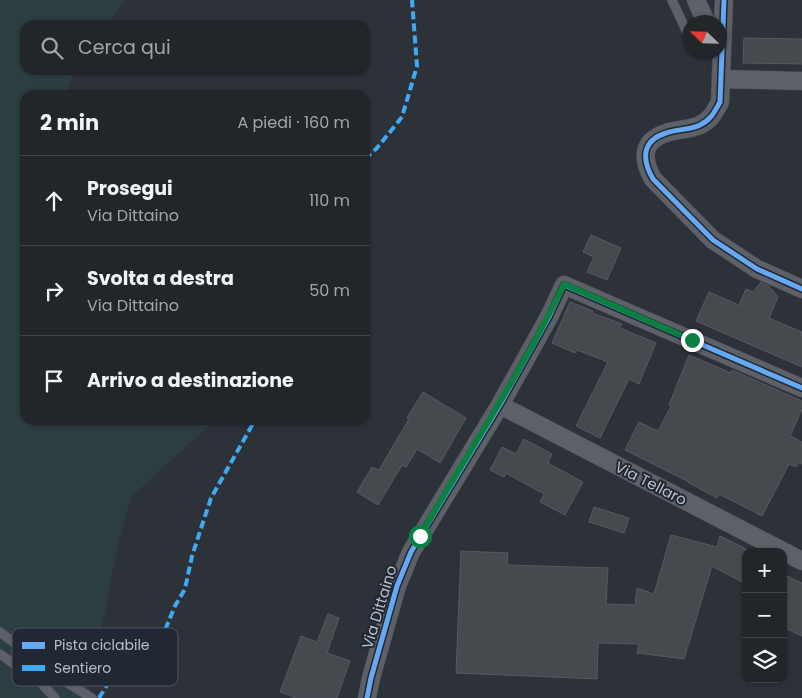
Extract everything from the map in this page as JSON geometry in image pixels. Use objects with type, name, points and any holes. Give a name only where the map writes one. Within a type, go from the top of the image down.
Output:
[{"type":"street","points":[[696,0],[703,15]]},
{"type":"street","points":[[724,0],[720,102],[713,116],[700,126],[664,133],[650,142],[645,153],[646,168],[653,180],[713,240],[757,270],[802,289]]},
{"type":"street","points":[[720,64],[802,81]]},
{"type":"street","name":"Via Dittaino","points":[[367,698],[397,586],[411,552],[500,405],[549,317],[564,284],[802,388]]},
{"type":"street","name":"Via Tellaro","points":[[500,405],[802,561]]},
{"type":"lane","points":[[672,0],[682,22]]},
{"type":"lane","points":[[0,632],[12,641]]},
{"type":"lane","points":[[0,654],[12,662]]},
{"type":"lane","points":[[44,686],[56,698]]},
{"type":"lane","points":[[72,686],[92,698]]},
{"type":"shaded area","points":[[0,0],[125,0],[110,20],[20,20],[20,75],[74,75],[66,90],[20,90],[20,425],[210,425],[131,497],[118,544],[102,628],[12,628],[12,686],[90,686],[88,698],[0,698]]},
{"type":"building","points":[[744,38],[802,39],[802,64],[743,63]]},
{"type":"building","points":[[591,235],[621,248],[607,280],[587,272],[594,257],[583,252]]},
{"type":"building","points":[[761,282],[769,286],[778,297],[769,318],[802,332],[802,367],[696,321],[709,292],[739,305],[746,289],[753,292]]},
{"type":"building","points":[[570,302],[593,311],[592,313],[622,324],[620,328],[656,343],[639,384],[629,379],[600,438],[576,426],[608,362],[577,350],[575,353],[552,343]]},
{"type":"building","points":[[689,355],[731,373],[732,370],[802,401],[802,409],[790,436],[802,442],[802,464],[798,462],[796,467],[789,464],[762,516],[719,494],[717,498],[625,450],[639,422],[658,431],[671,406],[669,405]]},
{"type":"building","points":[[423,392],[466,418],[440,463],[417,449],[406,467],[402,465],[378,505],[357,492],[372,467],[379,470]]},
{"type":"building","points":[[524,439],[552,454],[548,463],[583,482],[565,515],[540,502],[544,494],[506,473],[504,477],[490,470],[502,447],[516,454]]},
{"type":"building","points":[[594,507],[629,518],[624,533],[589,522]]},
{"type":"building","points":[[671,535],[717,547],[720,536],[744,548],[742,548],[742,582],[712,566],[684,659],[637,653],[639,644],[598,643],[597,679],[456,673],[461,551],[508,553],[507,565],[608,568],[606,604],[635,605],[637,588],[654,594]]},
{"type":"building","points":[[787,576],[802,583],[802,636],[787,629]]},
{"type":"building","points":[[328,614],[339,618],[327,653],[350,661],[337,698],[296,698],[280,692],[301,636],[317,642]]},
{"type":"marked path","points":[[370,154],[402,117],[417,66],[412,0]]},
{"type":"marked path","points":[[166,628],[185,589],[192,556],[211,498],[252,425]]},
{"type":"marked path","points":[[99,698],[106,686]]},
{"type":"cycle path","points":[[724,0],[720,102],[712,115],[704,123],[696,127],[666,133],[652,141],[646,152],[647,165],[653,179],[713,240],[757,269],[802,289]]},
{"type":"cycle path","points":[[367,698],[397,586],[411,552],[500,405],[549,317],[564,285],[802,388]]},
{"type":"route","points":[[420,536],[500,405],[549,317],[564,284],[692,340]]}]
